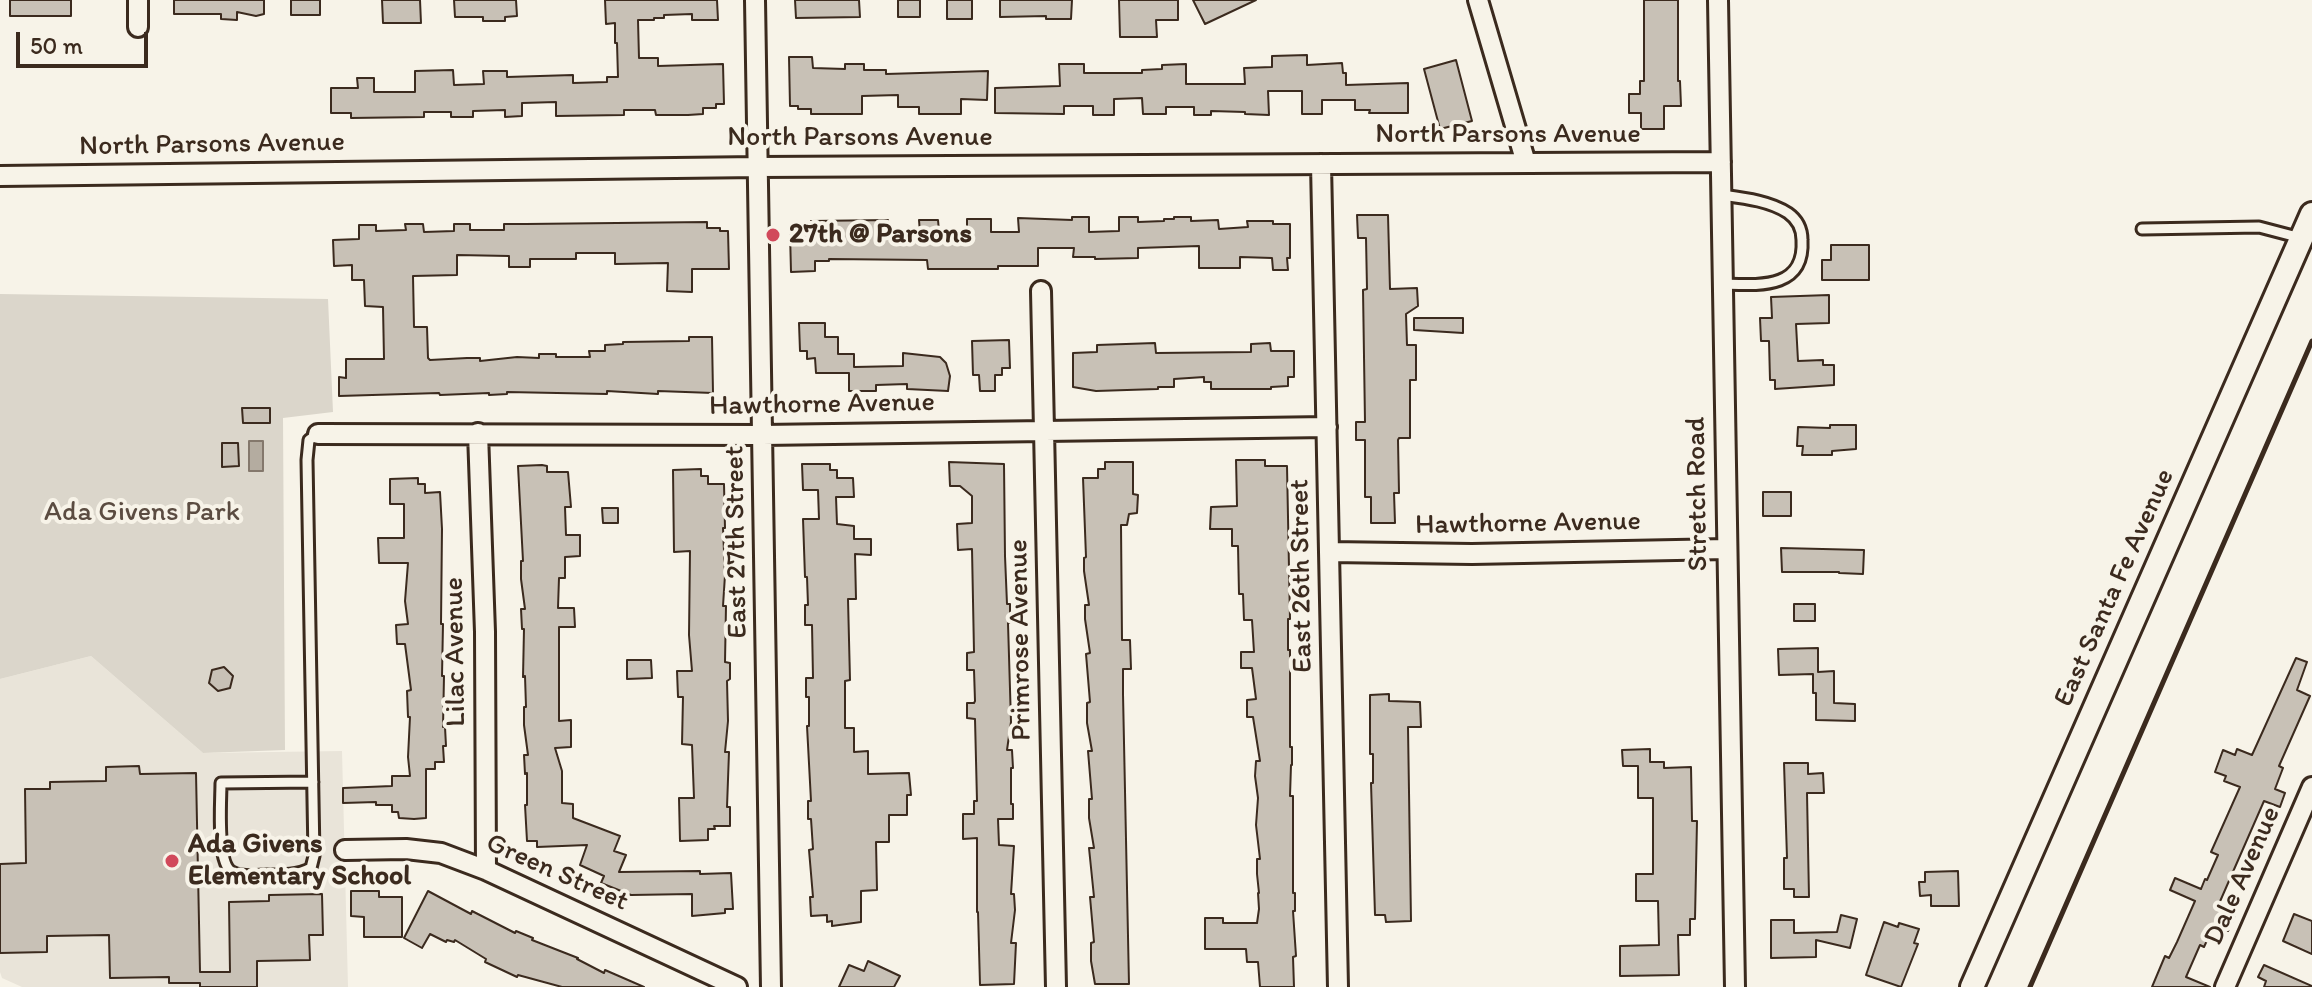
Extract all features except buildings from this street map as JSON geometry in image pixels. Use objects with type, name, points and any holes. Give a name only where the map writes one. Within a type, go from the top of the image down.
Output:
[{"type":"street","points":[[138,0],[138,27]]},
{"type":"street","name":"East 27th Street","points":[[755,0],[771,987]]},
{"type":"street","points":[[1478,0],[1526,163]]},
{"type":"street","name":"Stretch Road","points":[[1718,0],[1735,987]]},
{"type":"street","name":"North Parsons Avenue","points":[[0,176],[759,167],[1721,162]]},
{"type":"street","name":"East 26th Street","points":[[1321,164],[1338,987]]},
{"type":"street","name":"East Santa Fe Avenue","points":[[1972,987],[2312,214]]},
{"type":"street","name":"Primrose Avenue","points":[[1041,291],[1056,987]]},
{"type":"street","name":"Hawthorne Avenue","points":[[318,434],[763,435],[1327,427]]},
{"type":"street","name":"Lilac Avenue","points":[[478,433],[485,632],[486,870]]},
{"type":"street","name":"Hawthorne Avenue","points":[[1330,552],[1472,554],[1727,549]]},
{"type":"street","name":"Dale Avenue","points":[[2225,987],[2312,787]]},
{"type":"street","name":"Green Street","points":[[345,850],[424,850],[441,853],[486,870],[737,987]]},
{"type":"lane","points":[[1722,195],[1763,203],[1788,213],[1800,225],[1802,251],[1800,262],[1793,272],[1779,280],[1769,284],[1723,284]]},
{"type":"lane","points":[[2142,229],[2259,227],[2301,238]]},
{"type":"lane","points":[[313,782],[221,783],[225,865],[244,876],[299,874],[311,868],[314,856],[313,782],[307,460],[309,440],[318,434]]},
{"type":"shaded area","points":[[249,441],[263,441],[263,471],[249,471]]},
{"type":"shaded area","name":"Ada Givens Elementary School","points":[[91,656],[203,753],[342,751],[348,987],[22,987],[2,978],[0,679]]},
{"type":"green space","name":"Ada Givens Park","points":[[0,294],[328,299],[333,412],[283,418],[285,750],[203,753],[91,656],[0,679]]},
{"type":"railway","points":[[2030,987],[2312,341]]},
{"type":"place","name":"27th @ Parsons","points":[[773,235]]},
{"type":"place","name":"Ada Givens Elementary School","points":[[172,861]]}]
